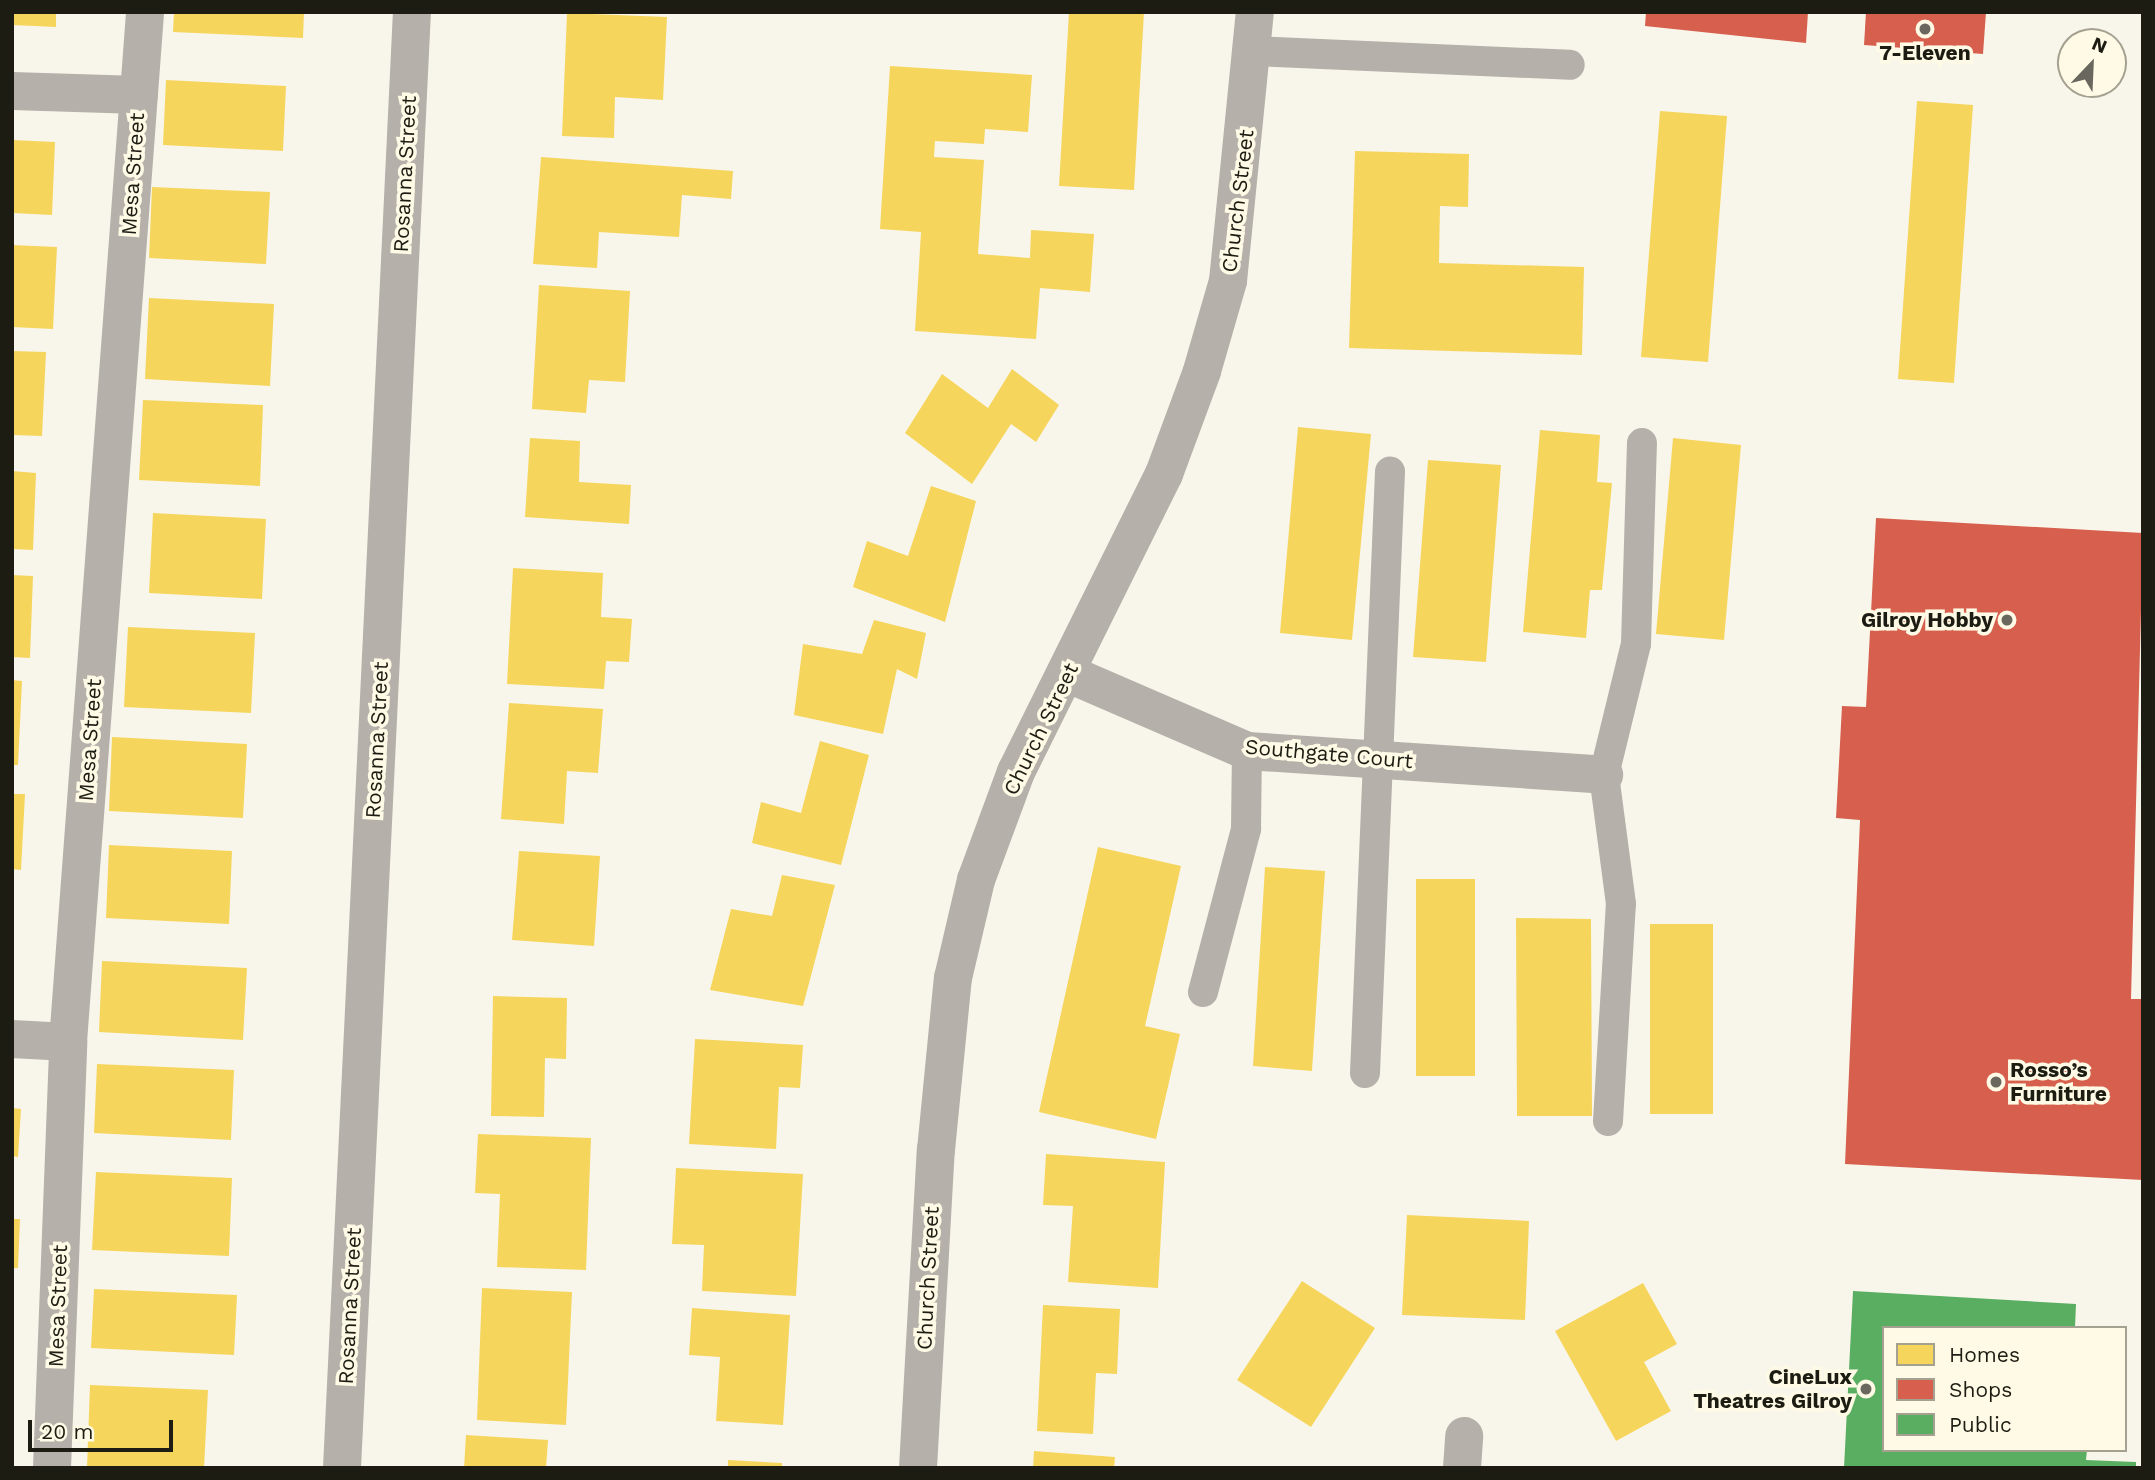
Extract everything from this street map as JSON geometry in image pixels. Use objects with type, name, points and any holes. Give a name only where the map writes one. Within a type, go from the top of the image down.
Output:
[{"type":"street","name":"Mesa Street","points":[[52,1468],[68,1042],[145,12]]},
{"type":"street","name":"Rosanna Street","points":[[342,1468],[412,12]]},
{"type":"street","name":"Church Street","points":[[918,1468],[936,1150],[953,978],[976,880],[1016,772],[1069,674],[1164,474],[1202,371],[1228,281],[1255,12]]},
{"type":"street","points":[[12,91],[139,95]]},
{"type":"street","name":"Southgate Court","points":[[1069,674],[1247,751],[1604,775]]},
{"type":"street","points":[[12,1039],[68,1042]]},
{"type":"lane","points":[[1253,51],[1570,65]]},
{"type":"lane","points":[[1608,1121],[1621,904],[1604,775],[1636,644],[1642,443]]},
{"type":"lane","points":[[1364,1073],[1390,471]]},
{"type":"lane","points":[[1203,992],[1246,829],[1247,751]]},
{"type":"building: Homes","points":[[12,12],[56,12],[56,27],[12,25]]},
{"type":"building: Homes","points":[[174,12],[304,12],[303,38],[173,32]]},
{"type":"building: Homes","points":[[1069,12],[1144,12],[1134,190],[1059,186]]},
{"type":"building: Homes","points":[[567,13],[667,17],[663,100],[615,97],[614,138],[562,136]]},
{"type":"building: Homes","points":[[890,66],[1032,75],[1028,132],[985,129],[984,144],[935,141],[934,157],[984,160],[978,254],[1030,258],[1031,230],[1094,234],[1090,292],[1040,288],[1036,339],[915,331],[921,232],[880,229]]},
{"type":"building: Homes","points":[[166,80],[286,86],[283,151],[163,145]]},
{"type":"building: Homes","points":[[1917,101],[1973,105],[1954,383],[1898,379]]},
{"type":"building: Homes","points":[[1660,111],[1727,116],[1708,362],[1641,357]]},
{"type":"building: Homes","points":[[12,140],[55,142],[52,215],[12,213]]},
{"type":"building: Homes","points":[[1355,151],[1469,154],[1468,207],[1440,206],[1439,263],[1584,267],[1582,355],[1349,348]]},
{"type":"building: Homes","points":[[541,157],[733,171],[731,199],[682,195],[679,237],[599,232],[597,268],[533,264]]},
{"type":"building: Homes","points":[[152,187],[270,192],[266,264],[149,258]]},
{"type":"building: Homes","points":[[12,245],[57,247],[53,329],[12,327]]},
{"type":"building: Homes","points":[[539,285],[630,291],[625,382],[589,380],[586,413],[532,409]]},
{"type":"building: Homes","points":[[149,298],[274,304],[270,386],[145,379]]},
{"type":"building: Homes","points":[[12,351],[46,352],[42,436],[12,435]]},
{"type":"building: Homes","points":[[1012,369],[1059,405],[1036,442],[1011,424],[972,484],[905,433],[942,374],[988,408]]},
{"type":"building: Homes","points":[[143,400],[263,405],[260,486],[139,480]]},
{"type":"building: Homes","points":[[1298,427],[1371,434],[1352,640],[1280,633]]},
{"type":"building: Homes","points":[[1540,430],[1600,435],[1597,482],[1612,483],[1602,590],[1590,590],[1586,638],[1523,632]]},
{"type":"building: Homes","points":[[530,438],[580,441],[579,482],[631,485],[629,524],[525,517]]},
{"type":"building: Homes","points":[[1673,438],[1741,445],[1724,640],[1656,634]]},
{"type":"building: Homes","points":[[1428,460],[1501,465],[1486,662],[1413,657]]},
{"type":"building: Homes","points":[[12,471],[36,473],[33,550],[12,549]]},
{"type":"building: Homes","points":[[931,486],[976,501],[945,622],[853,587],[867,541],[908,556]]},
{"type":"building: Homes","points":[[153,513],[266,519],[262,599],[149,593]]},
{"type":"building: Homes","points":[[513,568],[603,573],[601,617],[632,619],[629,662],[606,661],[604,689],[507,684]]},
{"type":"building: Homes","points":[[12,575],[33,576],[30,658],[12,657]]},
{"type":"building: Homes","points":[[874,620],[926,633],[917,679],[897,669],[883,734],[794,715],[803,644],[862,654]]},
{"type":"building: Homes","points":[[128,627],[255,633],[251,713],[124,707]]},
{"type":"building: Homes","points":[[12,680],[22,681],[18,765],[12,765]]},
{"type":"building: Homes","points":[[509,703],[603,709],[598,773],[567,771],[564,824],[501,819]]},
{"type":"building: Homes","points":[[112,737],[247,744],[243,818],[109,811]]},
{"type":"building: Homes","points":[[820,741],[869,755],[841,865],[752,843],[761,802],[801,813]]},
{"type":"building: Homes","points":[[12,794],[25,794],[21,870],[12,869]]},
{"type":"building: Homes","points":[[109,845],[232,851],[229,924],[106,918]]},
{"type":"building: Homes","points":[[1098,847],[1181,866],[1145,1026],[1180,1034],[1156,1139],[1039,1112]]},
{"type":"building: Homes","points":[[519,851],[600,856],[594,946],[512,940]]},
{"type":"building: Homes","points":[[1265,867],[1325,871],[1312,1071],[1253,1066]]},
{"type":"building: Homes","points":[[782,875],[835,885],[803,1006],[710,990],[731,909],[772,916]]},
{"type":"building: Homes","points":[[1416,879],[1475,879],[1475,1076],[1416,1076]]},
{"type":"building: Homes","points":[[1516,918],[1591,919],[1592,1116],[1517,1116]]},
{"type":"building: Homes","points":[[1650,924],[1713,924],[1713,1114],[1650,1114]]},
{"type":"building: Homes","points":[[102,961],[247,968],[243,1040],[99,1032]]},
{"type":"building: Homes","points":[[493,996],[567,998],[566,1059],[545,1058],[544,1117],[491,1116]]},
{"type":"building: Homes","points":[[695,1039],[803,1045],[800,1088],[779,1087],[776,1149],[689,1144]]},
{"type":"building: Homes","points":[[97,1064],[234,1070],[231,1140],[94,1133]]},
{"type":"building: Homes","points":[[12,1108],[21,1109],[18,1157],[12,1156]]},
{"type":"building: Homes","points":[[478,1134],[591,1138],[586,1270],[497,1267],[500,1194],[475,1193]]},
{"type":"building: Homes","points":[[1046,1154],[1165,1162],[1158,1288],[1068,1282],[1073,1206],[1043,1205]]},
{"type":"building: Homes","points":[[676,1168],[803,1174],[796,1296],[702,1291],[704,1245],[672,1244]]},
{"type":"building: Homes","points":[[96,1172],[232,1178],[229,1256],[92,1250]]},
{"type":"building: Homes","points":[[1407,1215],[1529,1221],[1525,1320],[1402,1315]]},
{"type":"building: Homes","points":[[12,1219],[20,1219],[18,1268],[12,1268]]},
{"type":"building: Homes","points":[[1302,1281],[1375,1328],[1311,1427],[1237,1380]]},
{"type":"building: Homes","points":[[1643,1283],[1677,1344],[1644,1362],[1671,1411],[1616,1441],[1555,1331]]},
{"type":"building: Homes","points":[[482,1288],[572,1292],[566,1425],[477,1420]]},
{"type":"building: Homes","points":[[94,1289],[237,1295],[234,1355],[91,1348]]},
{"type":"building: Homes","points":[[1043,1305],[1120,1309],[1117,1374],[1096,1373],[1093,1434],[1037,1431]]},
{"type":"building: Homes","points":[[692,1308],[790,1315],[783,1425],[716,1421],[720,1357],[689,1355]]},
{"type":"building: Homes","points":[[90,1385],[208,1390],[204,1468],[87,1468]]},
{"type":"building: Homes","points":[[466,1435],[548,1440],[546,1468],[464,1468]]},
{"type":"building: Homes","points":[[1034,1451],[1115,1457],[1114,1468],[1033,1468]]},
{"type":"building: Homes","points":[[728,1460],[782,1463],[782,1468],[728,1468]]},
{"type":"building: Shops","points":[[1646,12],[1808,12],[1806,43],[1645,26]]},
{"type":"building: Shops","name":"7-Eleven","points":[[1866,12],[1986,12],[1983,54],[1864,45]]},
{"type":"building: Shops","points":[[1876,518],[2143,533],[2131,999],[2143,999],[2143,1180],[1845,1164],[1860,820],[1836,818],[1842,706],[1866,707]]},
{"type":"building: Public","name":"CineLux Theatres Gilroy","points":[[1853,1291],[2076,1304],[2075,1326],[1882,1326],[1882,1452],[2087,1452],[2086,1460],[2136,1462],[2136,1468],[1844,1468]]},
{"type":"place","name":"7-Eleven","points":[[1925,29]]},
{"type":"place","name":"Gilroy Hobby","points":[[2007,620]]},
{"type":"place","name":"Rosso’s Furniture","points":[[1996,1082]]},
{"type":"place","name":"CineLux Theatres Gilroy","points":[[1866,1389]]}]
